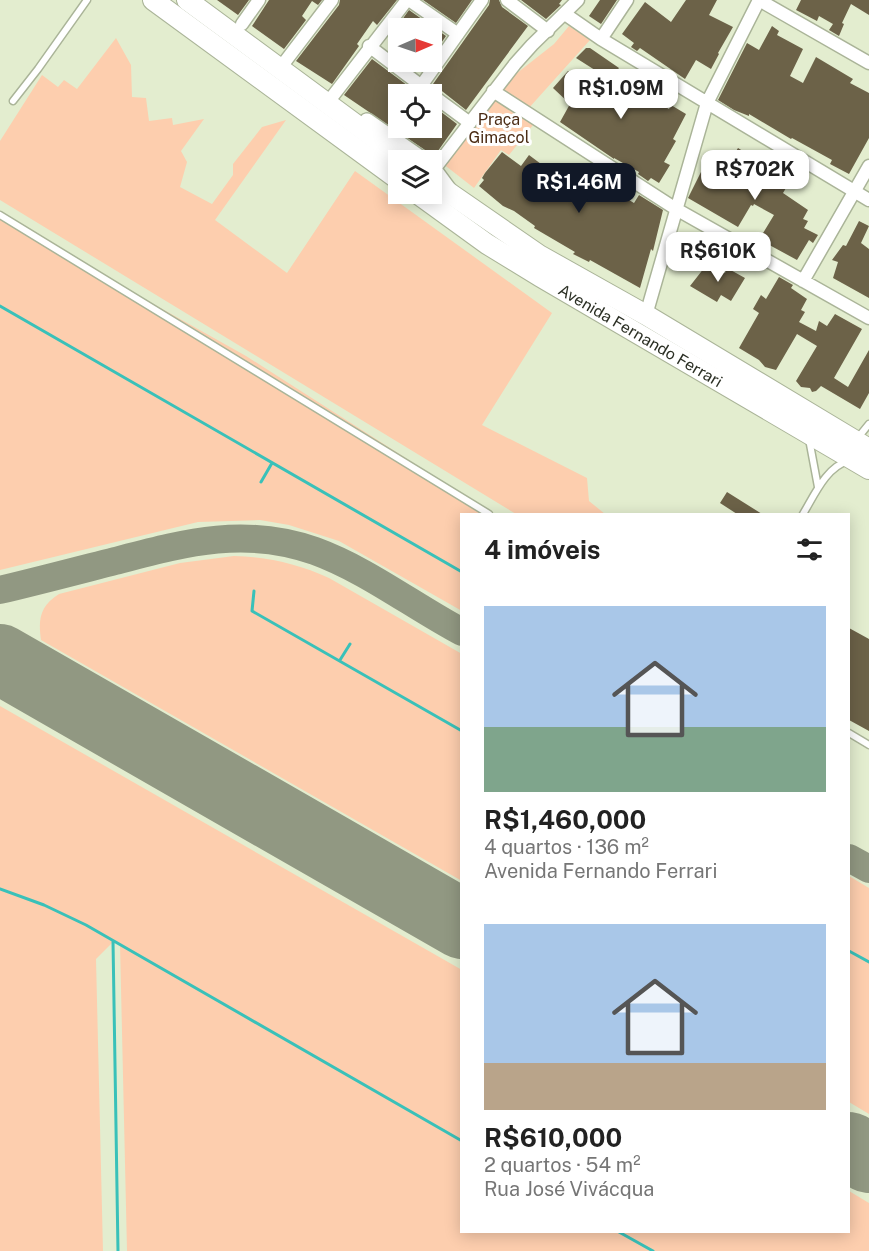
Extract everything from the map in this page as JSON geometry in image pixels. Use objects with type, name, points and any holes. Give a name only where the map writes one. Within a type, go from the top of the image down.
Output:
[{"type":"main road","points":[[153,0],[388,172]]},
{"type":"main road","name":"Avenida Fernando Ferrari","points":[[186,0],[390,150]]},
{"type":"main road","name":"Avenida Fernando Ferrari","points":[[442,183],[452,195],[538,255],[646,315],[863,456]]},
{"type":"main road","name":"Avenida Fernando Ferrari","points":[[432,204],[487,244],[657,345],[808,432],[863,456]]},
{"type":"main road","points":[[646,315],[657,345]]},
{"type":"street","points":[[242,24],[259,0]]},
{"type":"street","points":[[284,63],[332,0]]},
{"type":"street","points":[[332,97],[369,46],[408,0],[458,34]]},
{"type":"street","points":[[423,84],[482,0]]},
{"type":"street","points":[[507,0],[548,31]]},
{"type":"street","points":[[442,157],[532,45],[578,0]]},
{"type":"street","points":[[601,39],[627,0]]},
{"type":"street","points":[[646,315],[707,103],[759,0],[869,63]]},
{"type":"street","points":[[565,14],[601,39],[869,200]]},
{"type":"street","name":"Avenida Fernando Ferrari","points":[[247,46],[264,49],[404,150]]},
{"type":"street","points":[[369,46],[417,84]]},
{"type":"street","points":[[493,92],[676,209],[869,318]]},
{"type":"street","points":[[442,102],[470,123]]},
{"type":"street","points":[[803,281],[869,166]]},
{"type":"lane","points":[[13,101],[87,0]]},
{"type":"lane","points":[[0,215],[487,513]]},
{"type":"lane","points":[[804,513],[818,488],[841,463],[863,456],[869,424]]},
{"type":"lane","points":[[808,432],[818,488]]},
{"type":"lane","points":[[850,734],[869,745]]},
{"type":"green space","points":[[569,26],[590,40],[528,109],[503,90],[512,77],[554,44]]},
{"type":"green space","points":[[116,38],[131,65],[132,97],[146,98],[149,121],[172,118],[173,125],[204,119],[181,151],[187,162],[180,187],[212,204],[233,175],[233,164],[262,127],[286,120],[215,220],[287,273],[355,171],[388,195],[388,204],[401,204],[552,313],[482,425],[587,478],[589,501],[604,513],[514,513],[0,200],[0,141],[42,75],[58,87],[64,80],[77,89]]},
{"type":"green space","name":"Praça Gimacol","points":[[495,95],[533,125],[509,155],[501,150],[474,188],[442,163]]},
{"type":"green space","points":[[0,218],[246,356],[491,513],[460,513],[460,610],[339,541],[289,525],[260,520],[198,522],[0,570]]},
{"type":"green space","points":[[234,556],[283,562],[306,569],[329,578],[460,653],[460,880],[41,640],[40,619],[44,608],[59,594],[180,563]]},
{"type":"green space","points":[[0,706],[460,969],[460,1233],[850,1233],[850,1192],[869,1203],[869,1251],[127,1251],[120,944],[114,941],[96,959],[103,1251],[0,1251]]},
{"type":"green space","points":[[850,877],[869,888],[869,1114],[850,1103]]},
{"type":"building","points":[[217,0],[249,0],[238,15]]},
{"type":"building","points":[[269,0],[322,0],[318,5],[312,1],[302,16],[306,20],[284,49],[252,26]]},
{"type":"building","points":[[340,0],[397,0],[377,25],[373,21],[357,44],[359,46],[332,84],[296,61],[339,5]]},
{"type":"building","points":[[423,0],[472,0],[456,23]]},
{"type":"building","points":[[490,0],[499,0],[502,7],[528,26],[466,110],[442,91],[442,84],[433,84],[489,5]]},
{"type":"building","points":[[521,0],[562,0],[559,4],[561,5],[546,19]]},
{"type":"building","points":[[600,0],[617,0],[601,24],[589,16]]},
{"type":"building","points":[[686,0],[717,0],[709,15],[733,27],[711,69],[696,60],[685,79],[640,48],[637,51],[631,47],[634,43],[622,34],[645,2],[671,22]]},
{"type":"building","points":[[801,0],[869,0],[869,15],[851,4],[839,36],[829,30],[833,24],[819,16],[817,21],[796,10]]},
{"type":"building","points":[[409,10],[420,18],[403,18]]},
{"type":"building","points":[[772,26],[779,31],[777,35],[803,49],[790,76],[803,83],[816,57],[853,79],[850,83],[869,93],[869,138],[849,174],[830,164],[832,160],[749,114],[749,116],[734,110],[718,100],[747,43],[759,50]]},
{"type":"building","points":[[586,48],[590,48],[619,68],[612,77],[630,90],[632,88],[669,109],[671,105],[686,114],[673,139],[676,141],[664,162],[670,165],[659,183],[651,178],[648,181],[638,174],[639,172],[614,159],[560,122],[570,104],[553,88],[568,71],[575,77],[572,80],[585,93],[590,89],[597,95],[609,79],[576,58]]},
{"type":"building","points":[[372,59],[406,84],[388,84],[388,125],[344,95]]},
{"type":"building","points":[[442,113],[457,124],[439,150],[425,150],[407,138],[442,138]]},
{"type":"building","points":[[738,148],[784,177],[783,179],[789,183],[783,193],[808,210],[803,219],[808,221],[804,228],[818,235],[813,243],[809,240],[797,260],[760,238],[774,215],[754,204],[751,205],[738,227],[688,198],[701,172],[714,180],[725,159],[732,152],[735,153]]},
{"type":"building","points":[[502,152],[521,166],[529,155],[565,182],[578,164],[617,187],[614,191],[634,203],[639,195],[663,210],[653,251],[651,249],[640,288],[590,260],[589,262],[573,254],[575,252],[534,228],[535,226],[503,206],[479,186],[484,180],[482,178],[485,173]]},
{"type":"building","points":[[859,221],[869,226],[861,243],[869,249],[869,298],[833,278],[838,262],[832,260],[843,245],[846,246]]},
{"type":"building","points":[[708,263],[725,273],[727,268],[745,278],[731,301],[721,295],[717,302],[690,286]]},
{"type":"building","points":[[779,277],[793,285],[791,288],[807,299],[801,310],[805,312],[799,322],[816,331],[819,321],[827,326],[835,314],[862,329],[834,378],[848,387],[869,350],[869,393],[860,409],[821,386],[812,392],[810,388],[801,387],[796,381],[817,346],[797,334],[776,370],[765,367],[759,360],[739,348],[759,313],[753,309],[761,295],[766,299]]},
{"type":"building","points":[[727,492],[760,513],[735,513],[720,503]]},
{"type":"building","points":[[850,629],[869,639],[869,731],[850,721]]},
{"type":"waterway","points":[[0,306],[460,571]]},
{"type":"waterway","points":[[261,482],[272,463]]},
{"type":"waterway","points":[[254,591],[252,611],[460,730]]},
{"type":"waterway","points":[[340,660],[350,644]]},
{"type":"waterway","points":[[0,889],[44,905],[86,925],[460,1140]]},
{"type":"waterway","points":[[113,941],[118,1251]]},
{"type":"waterway","points":[[850,952],[869,962]]},
{"type":"waterway","points":[[621,1233],[653,1251]]},
{"type":"taxiway","points":[[0,590],[190,543],[239,538],[264,539],[315,551],[334,559],[371,578],[460,631]]},
{"type":"taxiway","points":[[0,650],[17,668]]},
{"type":"taxiway","points":[[850,859],[869,869]]},
{"type":"runway","points":[[0,659],[460,923]]},
{"type":"runway","points":[[850,1148],[869,1158]]}]
